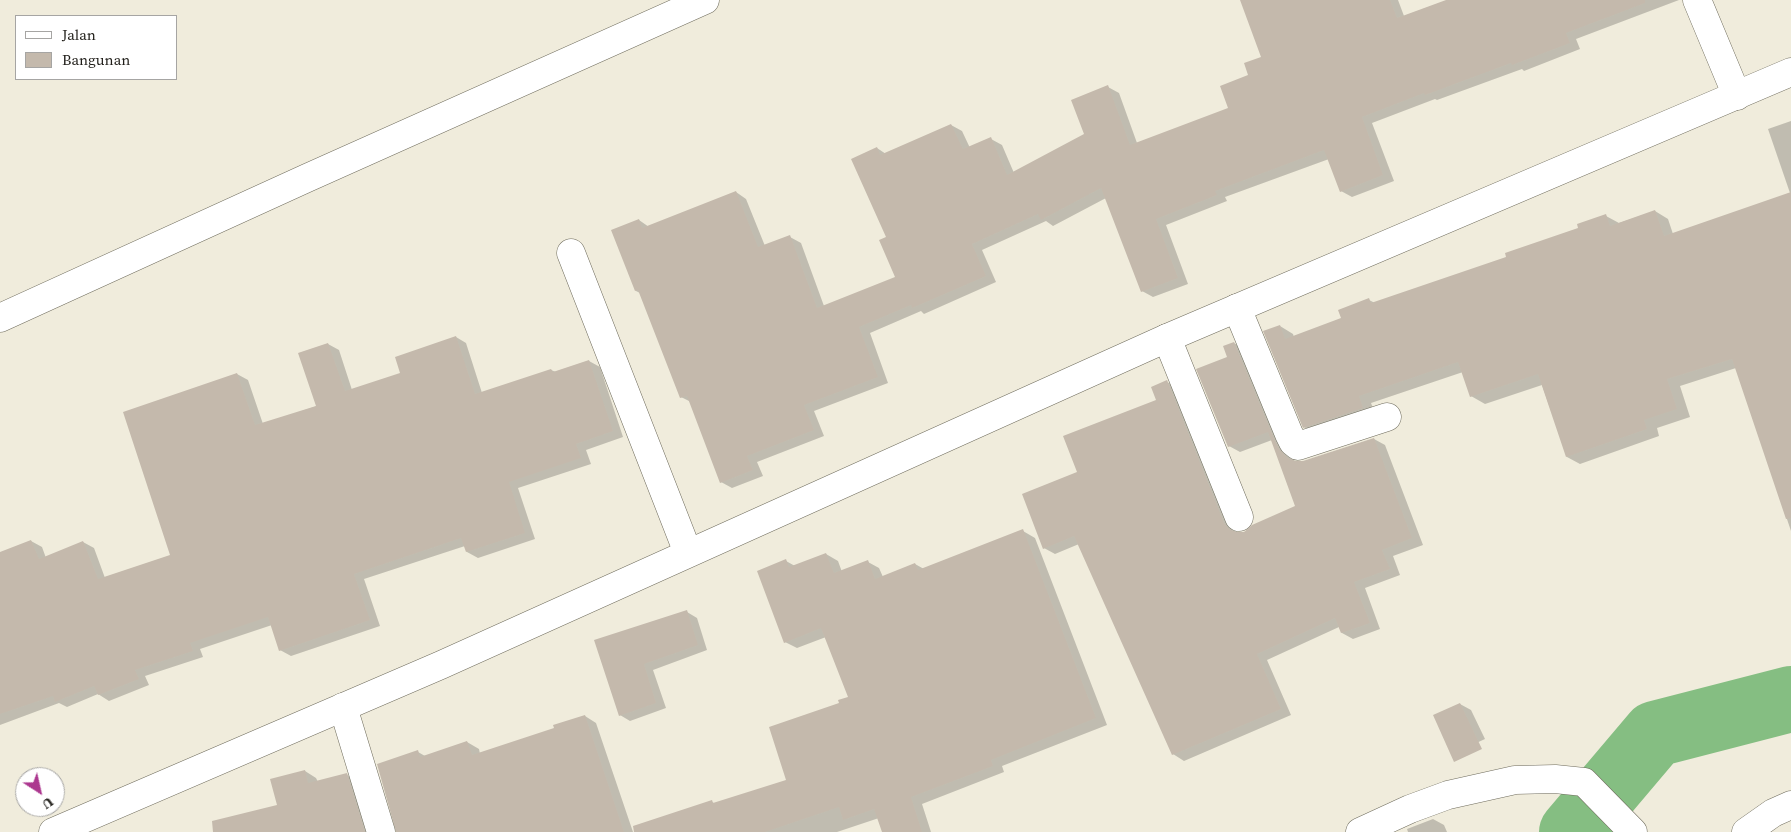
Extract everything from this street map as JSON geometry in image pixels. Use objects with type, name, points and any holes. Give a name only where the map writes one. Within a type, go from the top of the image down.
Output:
[{"type":"street","points":[[0,318],[307,178],[706,0]]},
{"type":"street","points":[[1697,0],[1737,96]]},
{"type":"street","points":[[53,832],[442,665],[1167,338],[1791,72]]},
{"type":"street","points":[[571,253],[688,553]]},
{"type":"street","points":[[1237,308],[1289,434],[1293,442],[1298,446],[1387,417]]},
{"type":"street","points":[[1167,338],[1239,517]]},
{"type":"street","points":[[343,707],[381,832]]},
{"type":"street","points":[[1360,832],[1410,809],[1448,795],[1515,780],[1556,779],[1584,782],[1626,825]]},
{"type":"street","points":[[1746,832],[1773,813],[1791,805]]},
{"type":"building","points":[[1240,0],[1390,0],[1397,18],[1446,0],[1645,0],[1645,3],[1566,33],[1570,43],[1425,95],[1424,93],[1362,117],[1383,175],[1340,192],[1324,150],[1215,191],[1217,195],[1156,219],[1178,278],[1141,292],[1101,188],[1041,220],[1038,214],[972,244],[986,276],[912,308],[911,305],[859,327],[878,377],[804,405],[814,430],[747,456],[753,470],[720,483],[687,396],[680,398],[638,290],[635,291],[611,230],[639,219],[642,228],[736,191],[758,247],[790,235],[817,308],[895,277],[879,240],[886,237],[851,159],[877,147],[880,155],[951,124],[963,149],[991,137],[1007,175],[1084,134],[1071,100],[1108,85],[1130,145],[1228,108],[1220,86],[1248,75],[1244,63],[1261,57]]},
{"type":"building","points":[[1791,192],[1791,518],[1786,519],[1732,359],[1667,379],[1677,409],[1644,420],[1647,429],[1566,457],[1538,374],[1470,397],[1458,362],[1359,396],[1363,408],[1303,428],[1263,331],[1280,325],[1285,339],[1341,318],[1338,310],[1369,298],[1371,303],[1506,257],[1505,253],[1578,228],[1577,224],[1606,214],[1610,226],[1655,210],[1664,236]]},
{"type":"building","points":[[456,336],[475,394],[551,369],[553,372],[589,360],[613,431],[576,444],[581,458],[509,482],[525,533],[466,552],[461,538],[354,574],[370,620],[279,651],[268,617],[190,643],[193,651],[135,670],[139,679],[98,695],[94,686],[55,702],[53,696],[0,714],[0,552],[31,540],[39,559],[83,541],[98,579],[170,555],[123,412],[237,373],[255,425],[316,406],[298,353],[328,343],[345,391],[400,373],[395,357]]},
{"type":"building","points":[[1234,342],[1275,441],[1279,449],[1288,458],[1295,461],[1303,461],[1374,438],[1412,538],[1382,550],[1390,569],[1354,582],[1370,623],[1341,633],[1335,618],[1257,654],[1281,709],[1172,755],[1074,536],[1043,549],[1022,494],[1077,472],[1063,436],[1156,400],[1151,387],[1167,380],[1224,523],[1229,529],[1236,532],[1244,532],[1252,525],[1295,506],[1268,432],[1228,447],[1196,369],[1227,357],[1223,346]]},
{"type":"building","points":[[1023,529],[1096,718],[991,760],[993,766],[911,797],[922,832],[882,832],[874,809],[843,820],[839,807],[765,832],[634,832],[633,826],[712,800],[713,803],[786,780],[769,727],[839,703],[838,700],[848,697],[821,628],[784,643],[757,571],[786,559],[789,567],[826,553],[834,573],[868,560],[875,579],[915,563],[918,570]]},
{"type":"building","points":[[687,610],[698,645],[644,664],[656,703],[619,716],[594,640]]},
{"type":"building","points":[[1460,703],[1482,749],[1454,762],[1433,715]]},
{"type":"building","points":[[585,715],[624,832],[396,832],[377,764],[418,750],[420,757],[467,741],[472,755],[554,728],[553,725]]},
{"type":"building","points":[[305,770],[308,783],[347,773],[365,832],[213,832],[212,821],[277,805],[270,779]]},
{"type":"waterway","points":[[1572,832],[1655,734],[1791,699]]}]
